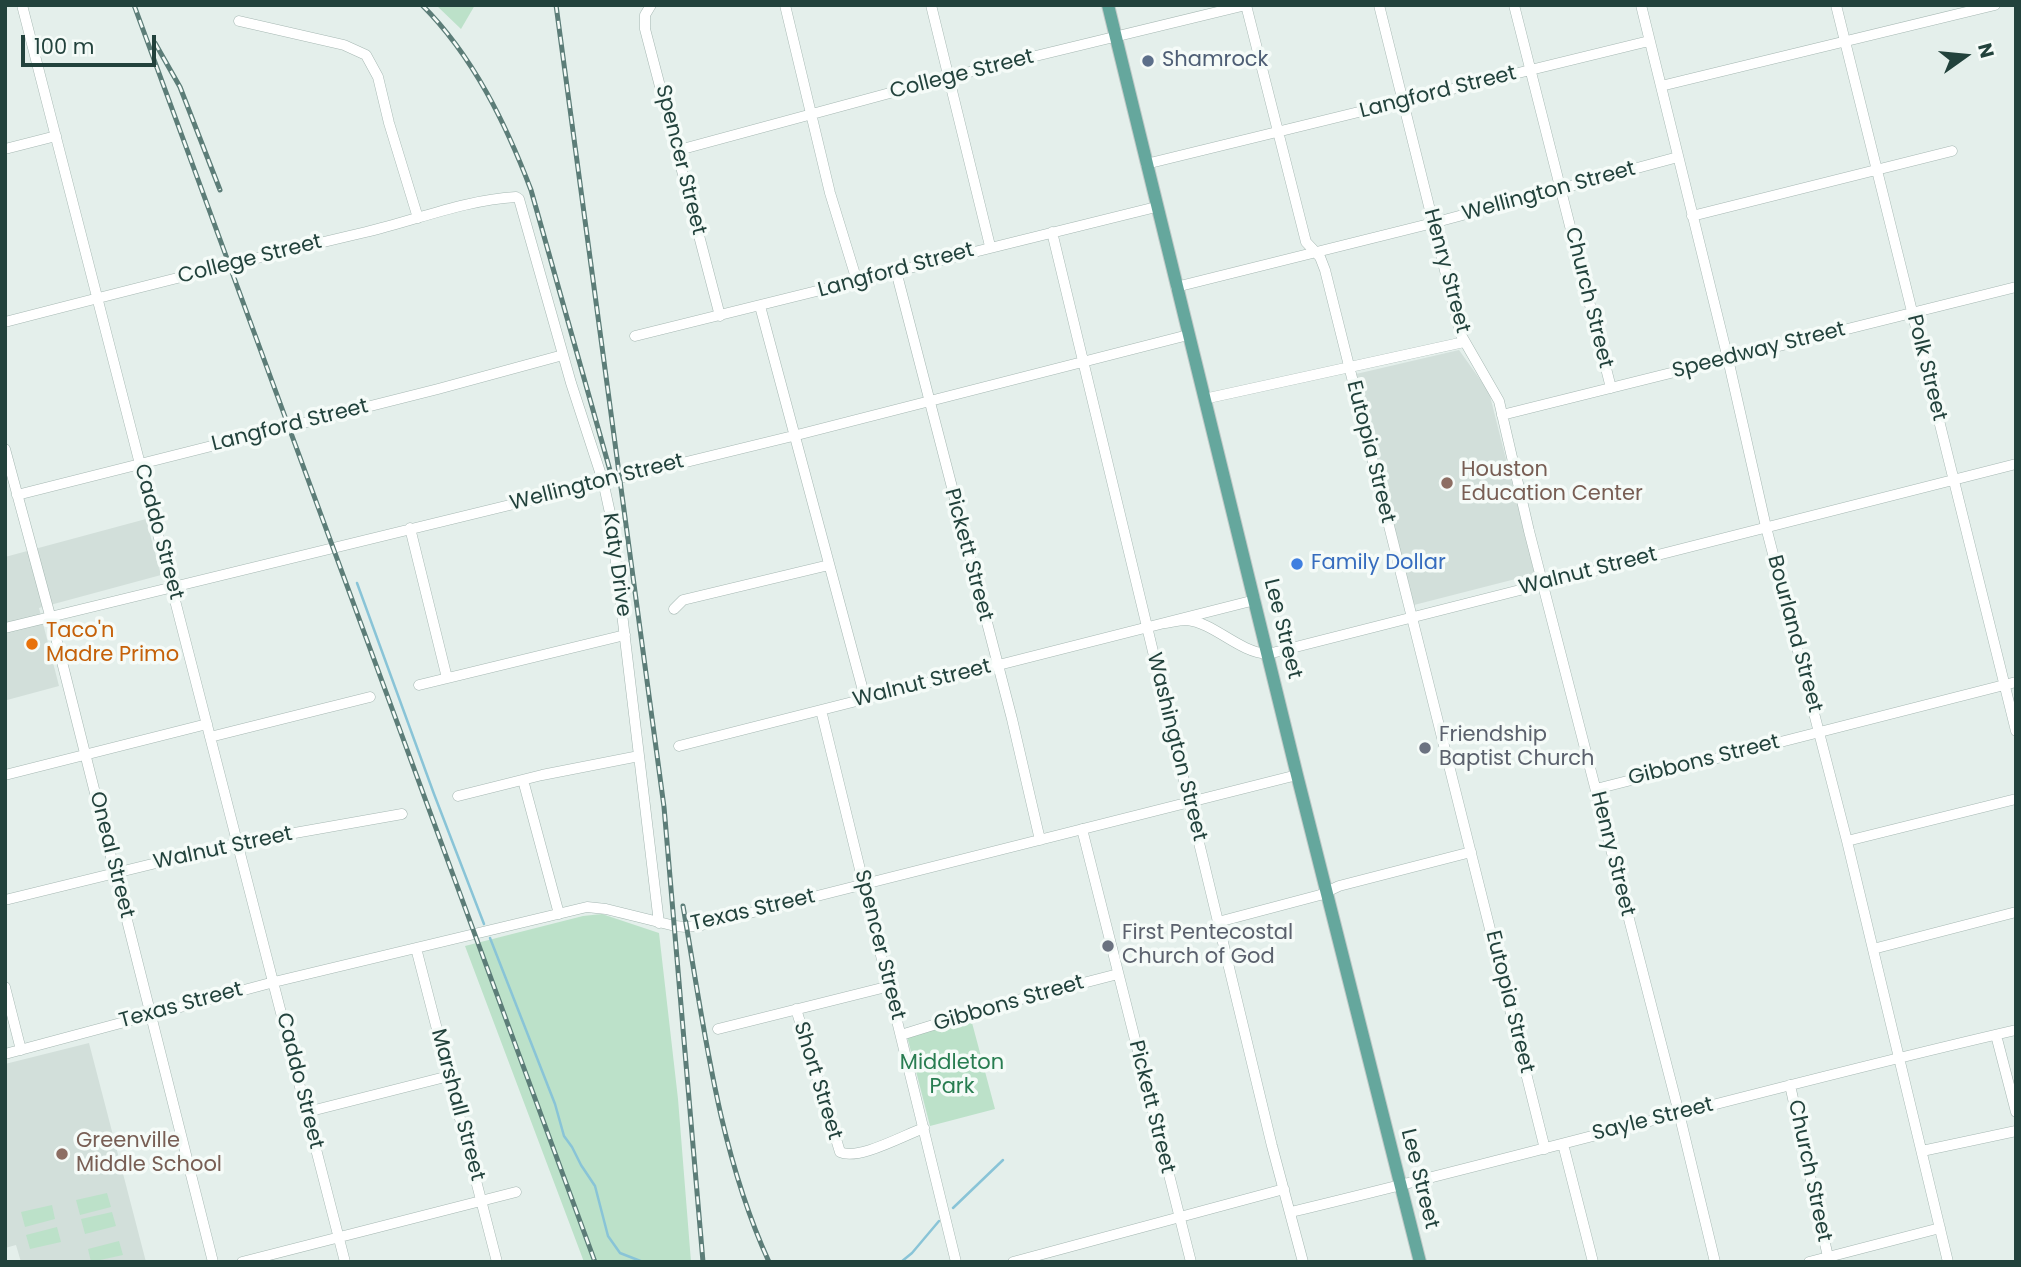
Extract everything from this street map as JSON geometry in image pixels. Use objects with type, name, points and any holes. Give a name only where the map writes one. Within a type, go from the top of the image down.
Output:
[{"type":"main road","name":"Lee Street","points":[[1108,5],[1420,1262]]},
{"type":"street","name":"Spencer Street","points":[[651,5],[645,15],[645,29],[679,150],[720,316]]},
{"type":"street","points":[[785,5],[830,193],[858,281]]},
{"type":"street","points":[[932,5],[990,246]]},
{"type":"street","name":"College Street","points":[[679,150],[949,78],[1246,5]]},
{"type":"street","name":"Eutopia Street","points":[[1246,5],[1306,242],[1316,252],[1325,270],[1545,1149]]},
{"type":"street","name":"Henry Street","points":[[1379,5],[1464,342],[1494,392],[1502,415],[1715,1262]]},
{"type":"street","name":"Church Street","points":[[1514,5],[1611,388]]},
{"type":"street","name":"Bourland Street","points":[[1641,5],[1728,359],[1766,527],[1847,841],[1948,1262]]},
{"type":"street","name":"Polk Street","points":[[1836,5],[2016,732]]},
{"type":"street","points":[[1661,86],[1995,5]]},
{"type":"street","name":"Caddo Street","points":[[24,8],[345,1262]]},
{"type":"street","points":[[239,21],[356,48],[366,55],[378,77],[418,218]]},
{"type":"street","name":"Langford Street","points":[[1146,164],[1649,41]]},
{"type":"street","points":[[5,149],[56,136]]},
{"type":"street","points":[[1692,216],[1952,151]]},
{"type":"street","name":"Wellington Street","points":[[1176,287],[1433,223],[1678,157]]},
{"type":"street","name":"College Street","points":[[5,322],[496,198]]},
{"type":"street","name":"Katy Drive","points":[[496,198],[519,199],[563,355],[603,481],[610,513],[659,923]]},
{"type":"street","name":"Langford Street","points":[[635,336],[1156,207]]},
{"type":"street","name":"Washington Street","points":[[1052,232],[1303,1262]]},
{"type":"street","name":"Pickett Street","points":[[896,271],[1012,719],[1040,840]]},
{"type":"street","name":"Speedway Street","points":[[1502,415],[2016,287]]},
{"type":"street","points":[[761,306],[865,698]]},
{"type":"street","name":"Wellington Street","points":[[5,628],[797,435],[1188,335]]},
{"type":"street","points":[[1205,399],[1464,342]]},
{"type":"street","name":"Langford Street","points":[[17,495],[563,355]]},
{"type":"street","name":"Oneal Street","points":[[5,449],[51,617],[213,1262]]},
{"type":"street","name":"Walnut Street","points":[[1165,623],[1186,620],[1246,648],[1268,654],[2016,464]]},
{"type":"street","points":[[410,528],[447,678]]},
{"type":"street","points":[[674,609],[683,600],[828,565]]},
{"type":"street","name":"Walnut Street","points":[[679,746],[1255,600]]},
{"type":"street","points":[[419,685],[625,635]]},
{"type":"street","name":"Gibbons Street","points":[[1595,789],[2016,682]]},
{"type":"street","points":[[210,737],[370,697]]},
{"type":"street","name":"Spencer Street","points":[[821,710],[956,1262]]},
{"type":"street","points":[[5,775],[207,724]]},
{"type":"street","points":[[458,796],[639,756]]},
{"type":"street","name":"Texas Street","points":[[5,1054],[274,982],[587,907],[687,928],[702,925],[1297,775]]},
{"type":"street","points":[[523,780],[559,914]]},
{"type":"street","points":[[1847,841],[2016,799]]},
{"type":"street","name":"Walnut Street","points":[[5,900],[238,843],[402,814]]},
{"type":"street","name":"Pickett Street","points":[[1082,829],[1191,1262]]},
{"type":"street","points":[[1218,922],[1317,896],[1339,886],[1471,852]]},
{"type":"street","points":[[1873,949],[2016,912]]},
{"type":"street","name":"Marshall Street","points":[[416,948],[497,1262]]},
{"type":"street","name":"Gibbons Street","points":[[901,1034],[998,1004],[1118,974]]},
{"type":"street","points":[[718,1029],[890,986]]},
{"type":"street","points":[[5,987],[21,1050]]},
{"type":"street","name":"Short Street","points":[[796,1009],[840,1152],[848,1155],[864,1152],[923,1128]]},
{"type":"street","name":"Sayle Street","points":[[1291,1212],[2016,1030]]},
{"type":"street","points":[[1996,1035],[2016,1112]]},
{"type":"street","points":[[306,1112],[449,1076]]},
{"type":"street","name":"Church Street","points":[[1790,1086],[1828,1257]]},
{"type":"street","points":[[1922,1151],[2016,1131]]},
{"type":"street","points":[[1563,1144],[1593,1262]]},
{"type":"street","points":[[1013,1262],[1284,1189]]},
{"type":"street","points":[[242,1262],[516,1192]]},
{"type":"street","points":[[1809,1262],[1940,1228]]},
{"type":"shaded area","name":"Houston Education Center","points":[[1459,350],[1489,392],[1535,574],[1414,605],[1356,374]]},
{"type":"shaded area","points":[[146,519],[161,575],[39,608],[59,686],[7,700],[5,557]]},
{"type":"shaded area","name":"Greenville Middle School","points":[[89,1043],[146,1262],[21,1262],[16,1245],[5,1248],[5,1064]]},
{"type":"green space","points":[[436,5],[475,5],[461,29]]},
{"type":"green space","points":[[602,914],[659,933],[678,1099],[691,1262],[584,1262],[465,946],[583,916]]},
{"type":"green space","name":"Middleton Park","points":[[971,1019],[995,1109],[930,1126],[907,1036]]},
{"type":"green space","points":[[107,1193],[111,1207],[80,1215],[76,1200]]},
{"type":"green space","points":[[52,1205],[55,1219],[25,1227],[21,1212]]},
{"type":"green space","points":[[112,1212],[116,1226],[85,1234],[81,1219]]},
{"type":"green space","points":[[57,1227],[61,1242],[30,1249],[26,1235]]},
{"type":"green space","points":[[119,1241],[123,1255],[91,1262],[88,1249]]},
{"type":"waterway","points":[[357,583],[484,924]]},
{"type":"waterway","points":[[490,938],[555,1104],[564,1136],[595,1186],[608,1236],[620,1253],[643,1262]]},
{"type":"waterway","points":[[953,1208],[1003,1160]]},
{"type":"waterway","points":[[901,1262],[939,1221]]},
{"type":"railway","points":[[134,5],[595,1262]]},
{"type":"railway","points":[[422,5],[457,46],[472,69],[499,116],[521,165],[531,190],[611,474]]},
{"type":"railway","points":[[556,5],[664,807],[703,1262]]},
{"type":"railway","points":[[155,43],[180,87],[220,190]]},
{"type":"railway","points":[[683,906],[706,1042],[725,1132],[737,1176],[769,1262]]},
{"type":"place","name":"Shamrock","points":[[1148,61]]},
{"type":"place","name":"Houston Education Center","points":[[1447,483]]},
{"type":"place","name":"Family Dollar","points":[[1297,564]]},
{"type":"place","name":"Taco'n Madre Primo","points":[[32,644]]},
{"type":"place","name":"Friendship Baptist Church","points":[[1425,748]]},
{"type":"place","name":"First Pentecostal Church of God","points":[[1108,946]]},
{"type":"place","name":"Greenville Middle School","points":[[62,1154]]}]
